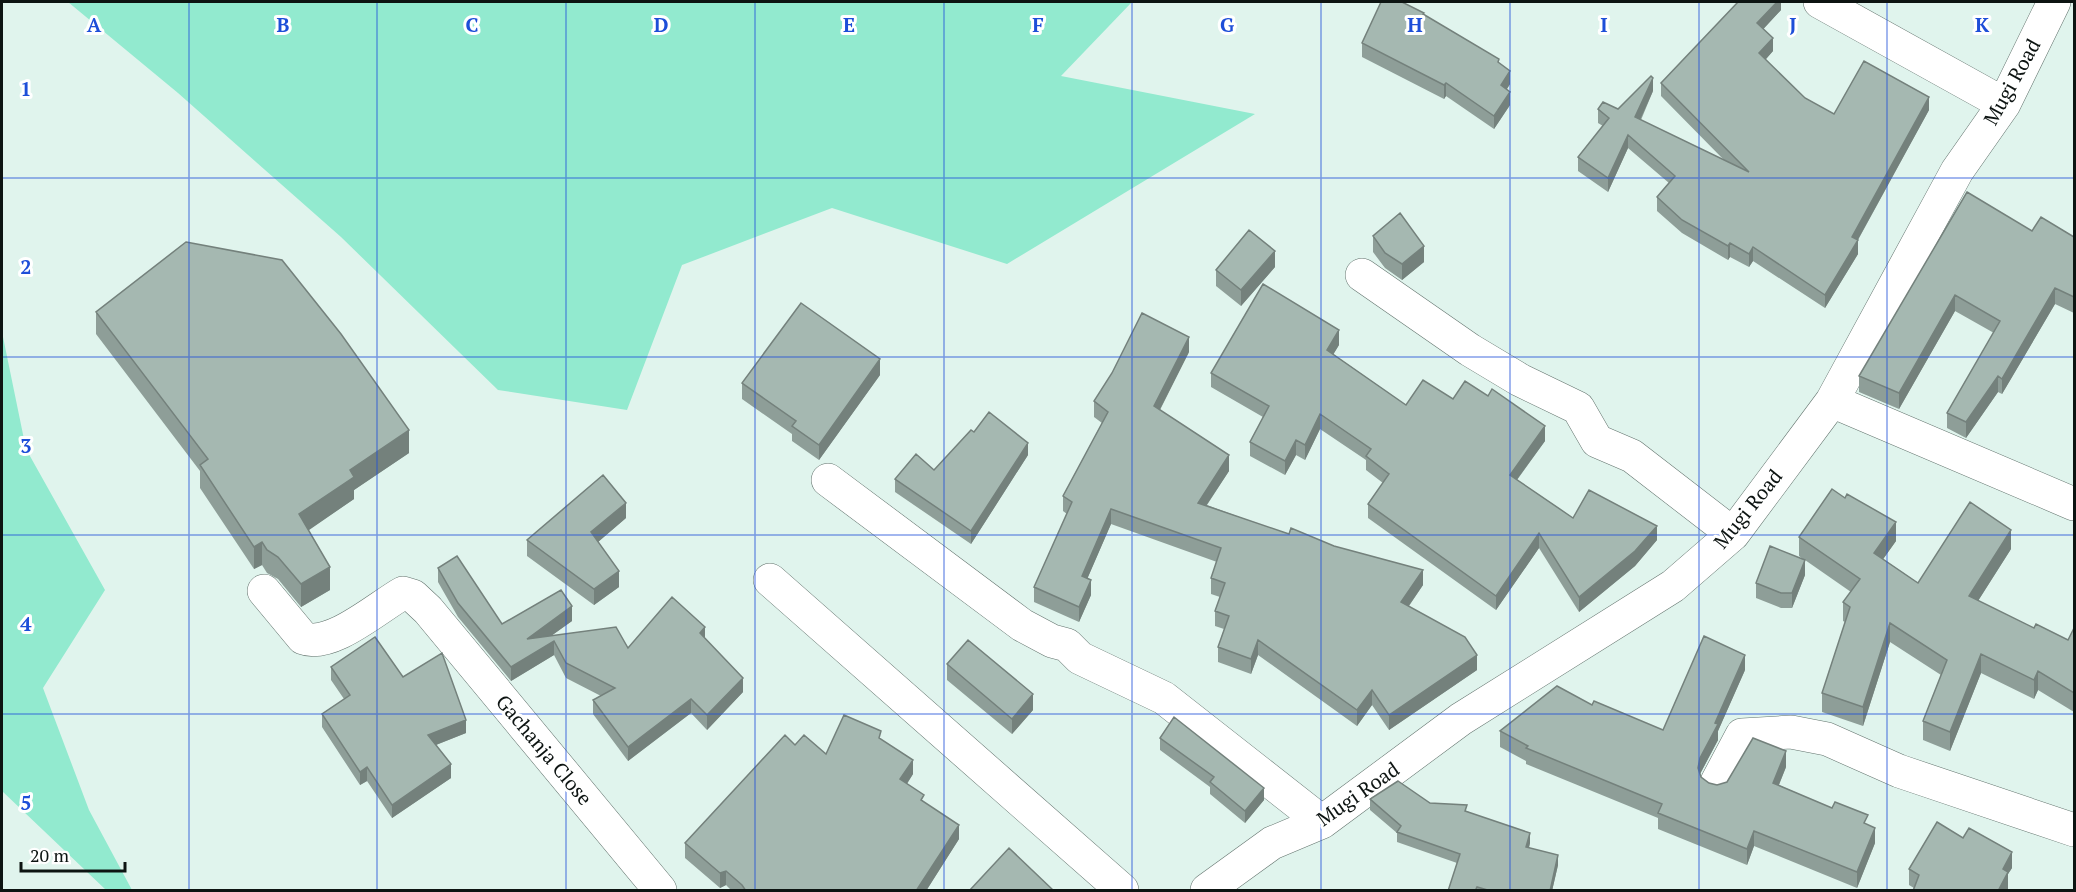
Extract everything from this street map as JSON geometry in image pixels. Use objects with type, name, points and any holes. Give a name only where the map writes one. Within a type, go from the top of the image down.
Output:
[{"type":"street","points":[[1820,2],[2004,105]]},
{"type":"street","name":"Mugi Road","points":[[1207,891],[1272,843],[1322,822],[1461,719],[1672,586],[1733,534],[1832,400],[1957,171],[2004,105],[2054,2]]},
{"type":"street","points":[[1362,275],[1470,350],[1520,380],[1578,408],[1597,441],[1632,456],[1733,534]]},
{"type":"street","points":[[1832,400],[2074,504]]},
{"type":"street","points":[[828,480],[1022,625],[1052,641],[1066,645],[1080,658],[1164,698],[1322,822]]},
{"type":"street","points":[[770,580],[1122,891]]},
{"type":"street","name":"Gachanja Close","points":[[264,591],[303,638],[312,641],[332,637],[403,593],[413,596],[428,610],[660,891]]},
{"type":"street","points":[[1717,782],[1742,735],[1791,732],[1827,739],[1899,771],[2074,830]]},
{"type":"green space","points":[[68,2],[1132,2],[1061,76],[1255,114],[1007,264],[832,208],[682,265],[627,410],[498,390],[341,237],[178,93]]},
{"type":"green space","points":[[2,332],[26,449],[105,590],[43,688],[89,810],[132,890],[106,890],[2,791]]},
{"type":"building","points":[[1381,2],[1402,2],[1499,59],[1498,62],[1510,71],[1501,85],[1510,92],[1494,116],[1446,83],[1444,85],[1362,43]]},
{"type":"building","points":[[1738,2],[1777,2],[1757,23],[1773,38],[1759,53],[1805,98],[1834,114],[1864,61],[1929,97],[1852,237],[1858,240],[1825,295],[1753,247],[1749,254],[1730,243],[1728,246],[1682,220],[1657,197],[1675,176],[1628,135],[1608,178],[1578,157],[1609,118],[1598,109],[1603,102],[1618,109],[1651,76],[1653,78],[1635,117],[1749,172],[1661,83]]},
{"type":"building","points":[[1967,192],[2032,231],[2041,217],[2074,237],[2074,297],[2055,288],[2002,379],[1998,376],[1966,422],[1947,413],[2000,321],[1955,295],[1899,393],[1859,376]]},
{"type":"building","points":[[1400,213],[1424,246],[1402,264],[1385,253],[1373,236]]},
{"type":"building","points":[[1249,230],[1275,251],[1241,290],[1216,270]]},
{"type":"building","points":[[186,242],[282,260],[341,334],[409,430],[350,470],[354,477],[299,514],[330,567],[301,584],[262,542],[254,547],[200,465],[208,459],[96,312]]},
{"type":"building","points":[[1263,284],[1339,330],[1327,350],[1406,405],[1423,380],[1453,399],[1465,381],[1488,396],[1492,389],[1545,426],[1510,475],[1573,518],[1589,490],[1657,526],[1635,551],[1579,597],[1539,533],[1496,596],[1368,504],[1389,474],[1366,456],[1371,449],[1320,414],[1305,445],[1296,440],[1285,461],[1250,442],[1269,406],[1211,373]]},
{"type":"building","points":[[801,303],[880,359],[819,445],[792,426],[796,421],[742,383]]},
{"type":"building","points":[[1142,313],[1189,337],[1154,406],[1229,455],[1198,503],[1289,534],[1291,528],[1334,546],[1423,570],[1401,602],[1465,637],[1477,655],[1389,715],[1372,690],[1357,710],[1258,640],[1251,659],[1218,647],[1229,616],[1215,611],[1225,583],[1211,578],[1221,548],[1111,509],[1082,576],[1091,580],[1079,607],[1034,587],[1072,502],[1063,496],[1108,412],[1094,401],[1112,373]]},
{"type":"building","points":[[989,412],[1028,443],[971,531],[895,479],[916,454],[934,470],[971,430],[974,432]]},
{"type":"building","points":[[603,475],[626,503],[591,532],[619,571],[594,589],[527,540]]},
{"type":"building","points":[[1832,489],[1845,498],[1847,494],[1896,522],[1874,553],[1918,583],[1970,502],[2011,530],[1969,596],[2034,628],[2036,624],[2068,640],[2074,628],[2074,693],[2038,671],[2034,680],[1981,654],[1950,732],[1923,721],[1947,660],[1890,623],[1863,707],[1822,693],[1850,607],[1843,602],[1860,579],[1799,537]]},
{"type":"building","points":[[1770,546],[1805,560],[1792,593],[1781,593],[1756,583]]},
{"type":"building","points":[[457,556],[502,624],[561,590],[572,606],[527,639],[616,627],[628,648],[672,597],[705,627],[700,633],[743,678],[707,715],[691,699],[628,747],[593,700],[615,688],[566,663],[554,641],[511,667],[458,603],[438,568]]},
{"type":"building","points":[[1704,636],[1745,655],[1715,723],[1718,724],[1700,758],[1698,768],[1701,777],[1717,785],[1727,782],[1753,738],[1786,751],[1773,783],[1832,808],[1835,802],[1868,815],[1864,823],[1875,828],[1857,872],[1754,831],[1747,849],[1658,813],[1662,804],[1526,748],[1528,746],[1500,731],[1557,686],[1592,705],[1594,701],[1663,730]]},
{"type":"building","points":[[375,637],[403,677],[442,653],[466,720],[428,735],[451,764],[392,805],[367,767],[360,772],[322,714],[350,695],[331,667]]},
{"type":"building","points":[[968,640],[1033,694],[1012,719],[947,664]]},
{"type":"building","points":[[844,715],[881,731],[879,738],[913,760],[900,779],[924,795],[921,800],[959,825],[916,891],[746,891],[726,871],[720,873],[685,843],[785,735],[795,745],[804,735],[826,754]]},
{"type":"building","points":[[1174,717],[1264,788],[1245,811],[1210,782],[1214,777],[1160,738]]},
{"type":"building","points":[[1398,781],[1430,803],[1467,805],[1465,811],[1530,833],[1526,847],[1558,855],[1550,891],[1491,891],[1477,887],[1475,891],[1448,891],[1460,854],[1397,832],[1401,826],[1370,799]]},
{"type":"building","points":[[1937,822],[1963,838],[1969,828],[2012,852],[2003,869],[2008,872],[1998,891],[1913,891],[1919,875],[1909,869]]},
{"type":"building","points":[[1009,848],[1054,891],[969,891]]}]
